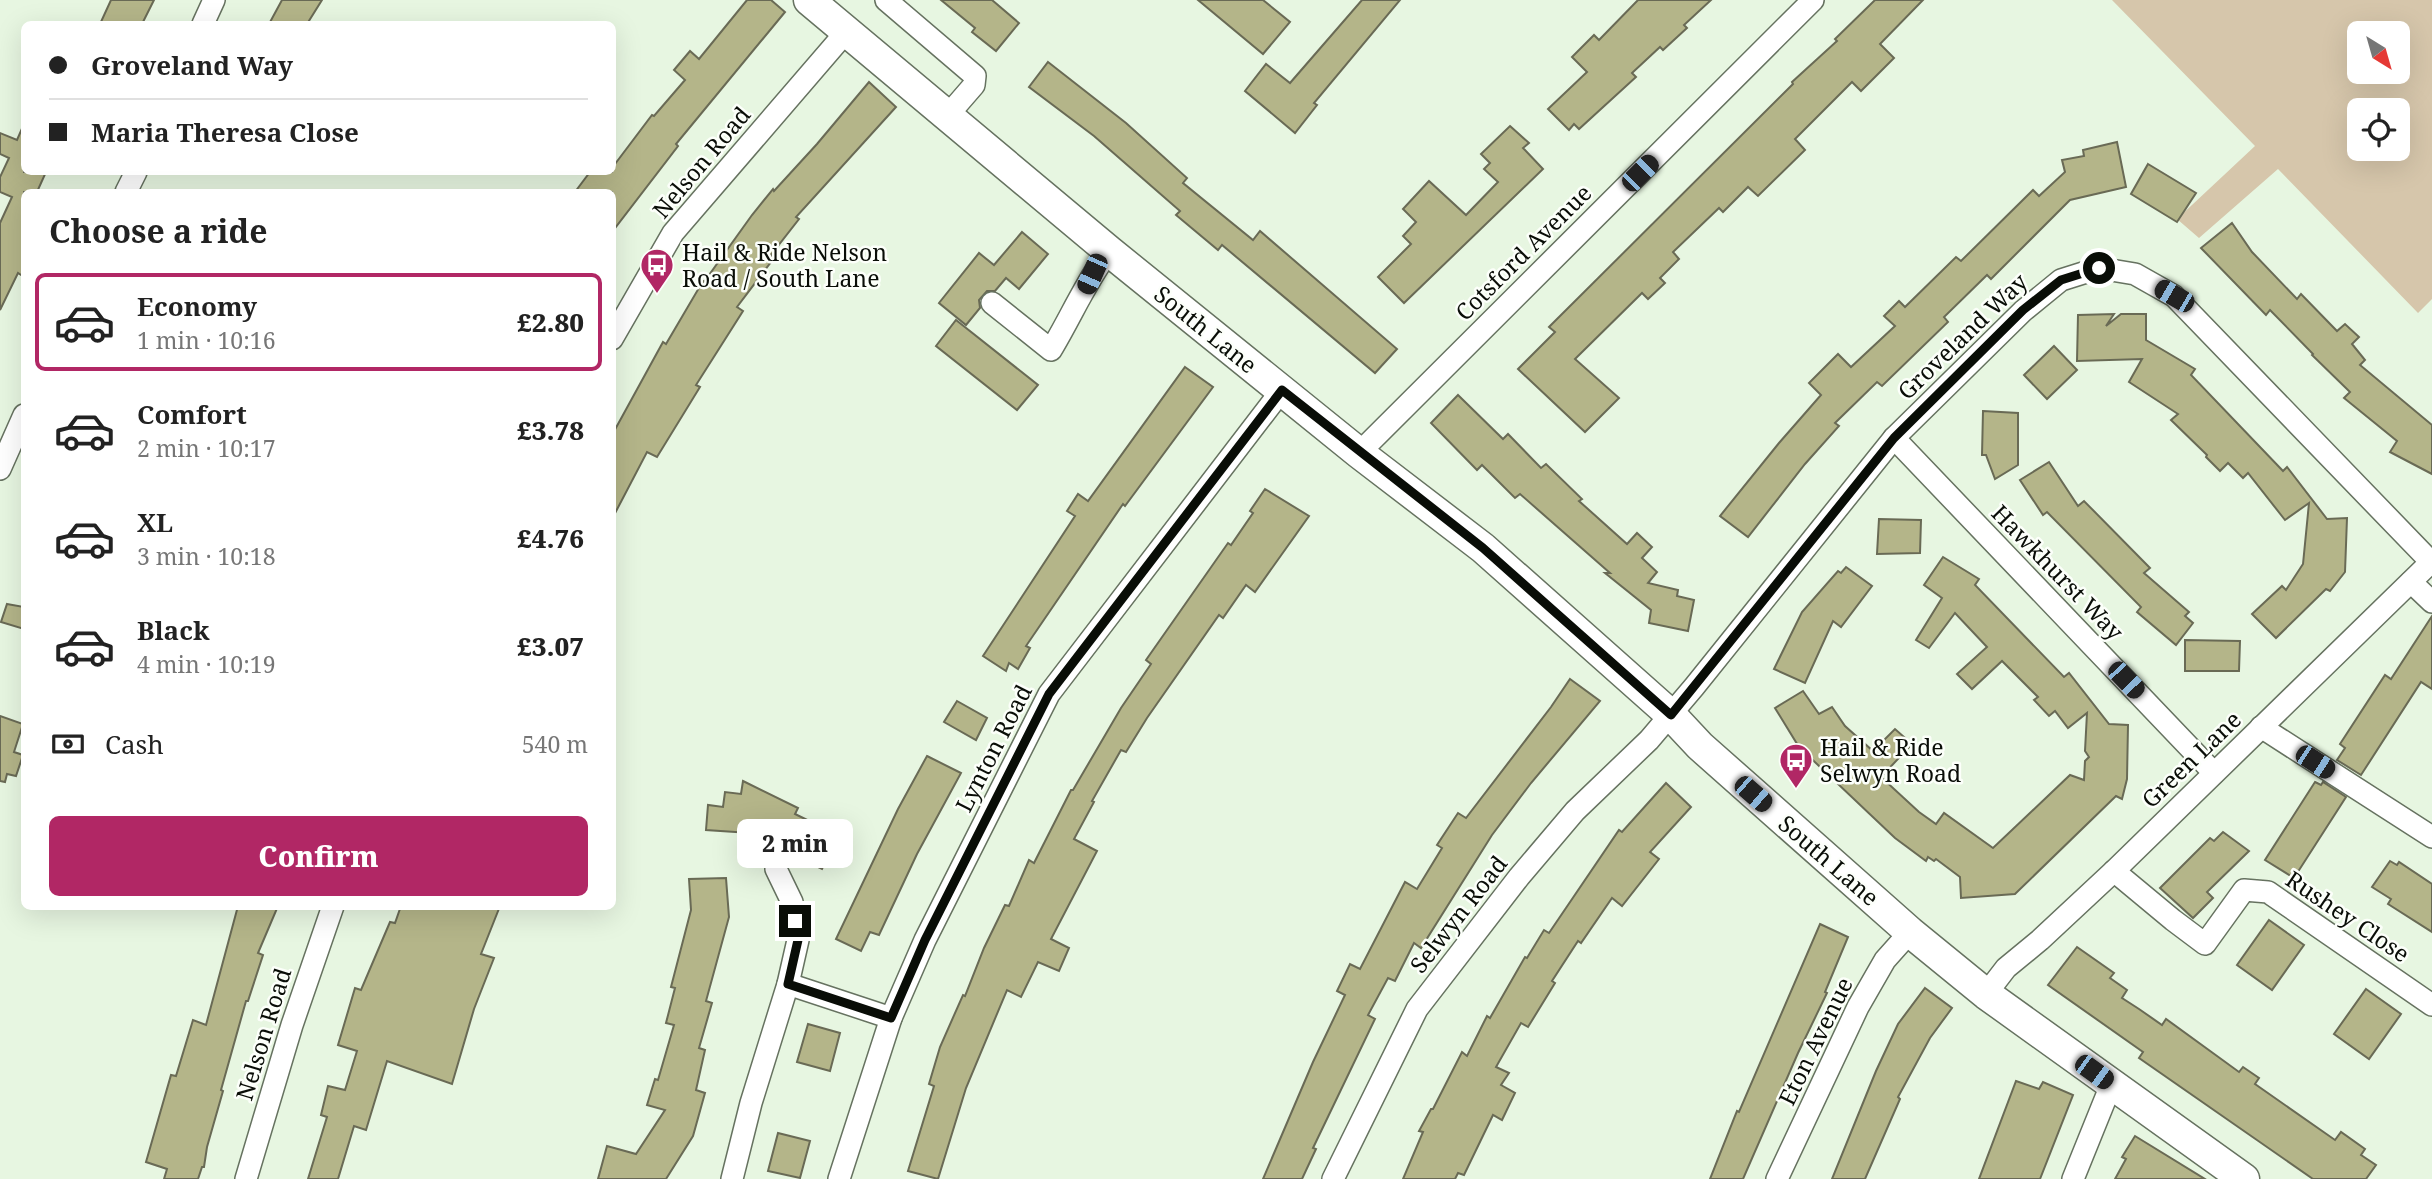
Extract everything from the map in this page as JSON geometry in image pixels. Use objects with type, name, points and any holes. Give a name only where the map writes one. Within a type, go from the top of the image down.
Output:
[{"type":"street","points":[[204,21],[214,0]]},
{"type":"street","name":"South Lane","points":[[809,0],[1109,251],[1359,453],[1483,548],[1671,715],[1700,746],[1910,932],[1986,994],[2244,1179]]},
{"type":"street","points":[[886,0],[975,76],[974,85],[948,115]]},
{"type":"street","name":"Cotsford Avenue","points":[[1359,453],[1813,0]]},
{"type":"street","name":"Nelson Road","points":[[616,332],[673,233],[846,32]]},
{"type":"street","points":[[992,303],[1051,350],[1073,315],[1092,274],[1109,251]]},
{"type":"street","name":"Groveland Way","points":[[1671,715],[1894,438],[2023,310],[2061,280],[2099,268],[2134,274],[2174,296],[2431,561]]},
{"type":"street","name":"Lynton Road","points":[[839,1179],[891,1018],[925,940],[1049,694],[1282,390]]},
{"type":"street","points":[[0,469],[21,422]]},
{"type":"street","name":"Hawkhurst Way","points":[[1894,438],[2214,773]]},
{"type":"street","name":"Green Lane","points":[[1986,994],[2006,968],[2114,871],[2431,561]]},
{"type":"street","points":[[2412,582],[2432,602]]},
{"type":"street","name":"Selwyn Road","points":[[1333,1179],[1417,1009],[1519,877],[1575,811],[1649,740],[1671,715]]},
{"type":"street","points":[[2261,727],[2432,837]]},
{"type":"street","points":[[732,1179],[798,940],[792,902],[776,869]]},
{"type":"street","name":"Rushey Close","points":[[2114,871],[2205,944],[2244,890],[2268,892],[2432,1005]]},
{"type":"street","name":"Nelson Road","points":[[246,1179],[292,1026],[332,910]]},
{"type":"street","name":"Eton Avenue","points":[[1777,1179],[1858,1007],[1885,960],[1910,932]]},
{"type":"street","points":[[788,984],[891,1018]]},
{"type":"street","points":[[2073,1179],[2111,1085]]},
{"type":"shaded area","points":[[2112,0],[2432,0],[2432,299],[2418,313],[2278,169],[2199,238],[2177,219],[2255,146]]},
{"type":"building","points":[[111,0],[154,0],[144,21],[101,21]]},
{"type":"building","points":[[282,0],[322,0],[309,21],[271,21]]},
{"type":"building","points":[[747,0],[771,0],[785,12],[676,144],[678,146],[616,227],[616,189],[577,189],[588,175],[616,175],[616,163],[652,115],[654,116],[685,80],[674,70],[690,51],[699,59]]},
{"type":"building","points":[[941,0],[992,0],[1019,23],[996,51],[972,32],[975,28]]},
{"type":"building","points":[[1198,0],[1263,0],[1290,22],[1263,54]]},
{"type":"building","points":[[1362,0],[1400,0],[1314,103],[1317,105],[1295,133],[1245,91],[1266,64],[1290,83]]},
{"type":"building","points":[[1638,0],[1711,0],[1684,25],[1687,28],[1663,50],[1660,47],[1632,73],[1636,77],[1579,129],[1574,124],[1569,130],[1548,109],[1587,72],[1572,57],[1594,35],[1599,40]]},
{"type":"building","points":[[1875,0],[1923,0],[1880,44],[1894,58],[1861,91],[1852,82],[1795,139],[1805,150],[1758,196],[1748,187],[1723,212],[1719,208],[1673,252],[1679,259],[1660,278],[1665,283],[1648,299],[1642,293],[1575,359],[1619,398],[1585,432],[1518,369],[1555,332],[1549,327]]},
{"type":"building","points":[[1048,62],[1126,123],[1187,178],[1183,183],[1253,240],[1260,231],[1397,349],[1375,373],[1222,245],[1218,250],[1176,215],[1180,211],[1094,136],[1029,87]]},
{"type":"building","points":[[869,82],[896,107],[796,217],[799,219],[771,255],[774,258],[737,307],[743,311],[696,385],[700,387],[657,457],[647,452],[616,511],[616,428],[663,342],[666,344],[703,281],[773,189],[774,191]]},
{"type":"building","points":[[1510,126],[1529,143],[1523,148],[1543,169],[1404,303],[1378,277],[1411,244],[1403,236],[1416,222],[1403,209],[1429,181],[1466,215],[1498,182],[1484,169],[1490,163],[1481,154]]},
{"type":"building","points":[[21,131],[21,175],[45,175],[38,189],[21,189],[21,275],[18,273],[0,310],[0,223],[12,197],[0,192],[0,177],[9,158],[0,154],[0,133],[17,140]]},
{"type":"building","points":[[2117,142],[2126,187],[2070,200],[1991,279],[1987,275],[1944,317],[1948,322],[1882,386],[1877,382],[1835,423],[1839,426],[1805,464],[1748,537],[1720,516],[1821,395],[1809,383],[1838,354],[1851,367],[1895,326],[1884,316],[1899,301],[1905,307],[1956,257],[1961,261],[2033,190],[2039,196],[2065,172],[2062,160],[2084,156],[2083,150]]},
{"type":"building","points":[[2148,164],[2196,193],[2177,222],[2131,194]]},
{"type":"building","points":[[2232,223],[2252,252],[2297,299],[2301,294],[2337,331],[2345,324],[2359,337],[2352,344],[2365,360],[2360,365],[2432,425],[2432,474],[2390,452],[2397,441],[2344,398],[2350,392],[2270,310],[2266,315],[2201,248]]},
{"type":"building","points":[[1022,232],[1048,254],[1019,289],[1006,278],[995,291],[987,291],[979,300],[980,308],[966,325],[939,303],[979,253],[994,265]]},
{"type":"building","points":[[2114,314],[2106,326],[2121,314],[2146,314],[2146,340],[2195,369],[2191,375],[2283,471],[2287,467],[2327,519],[2347,518],[2345,572],[2330,591],[2326,589],[2276,638],[2252,614],[2282,586],[2286,590],[2303,564],[2309,503],[2285,520],[2248,473],[2243,478],[2228,463],[2220,471],[2171,420],[2178,414],[2129,382],[2142,359],[2077,361],[2078,315]]},
{"type":"building","points":[[956,320],[1038,385],[1017,410],[936,346]]},
{"type":"building","points":[[2054,346],[2077,370],[2047,399],[2024,375]]},
{"type":"building","points":[[1185,367],[1213,387],[1125,506],[1123,504],[1026,646],[1030,648],[1018,669],[1009,663],[1006,671],[983,656],[1075,516],[1067,511],[1078,494],[1088,501]]},
{"type":"building","points":[[1458,395],[1503,439],[1508,434],[1541,468],[1546,464],[1582,499],[1579,501],[1627,544],[1637,533],[1652,547],[1642,558],[1657,572],[1648,583],[1678,590],[1677,596],[1694,600],[1688,631],[1649,623],[1651,610],[1605,573],[1610,573],[1520,494],[1515,498],[1482,465],[1477,470],[1431,423]]},
{"type":"building","points":[[1983,411],[2018,413],[2018,465],[1995,479],[1986,455],[1982,455]]},
{"type":"building","points":[[2049,462],[2078,506],[2084,501],[2150,568],[2144,573],[2189,612],[2185,616],[2193,623],[2176,645],[2137,612],[2141,607],[2047,512],[2043,515],[2020,480]]},
{"type":"building","points":[[1265,489],[1309,516],[1255,592],[1246,585],[1223,618],[1219,615],[1126,752],[1121,750],[1074,839],[1097,851],[1051,939],[1069,948],[1059,971],[1038,962],[1021,997],[1007,990],[966,1088],[938,1179],[908,1171],[934,1086],[929,1084],[940,1047],[1005,905],[1009,906],[1029,860],[1034,863],[1071,790],[1151,664],[1146,660],[1228,543],[1231,545],[1253,513],[1250,511]]},
{"type":"building","points":[[1879,519],[1921,520],[1920,553],[1877,554]]},
{"type":"building","points":[[1943,557],[1979,579],[1975,585],[2064,677],[2069,673],[2109,724],[2128,725],[2127,779],[2122,799],[2116,796],[2015,894],[1961,898],[1960,877],[1936,859],[1934,861],[1928,857],[1926,861],[1895,838],[1799,747],[1775,708],[1803,691],[1819,714],[1832,707],[1845,726],[1873,751],[1895,729],[1912,744],[1881,777],[1936,824],[1944,813],[1993,848],[2070,775],[2084,780],[2085,761],[2089,757],[2085,751],[2087,713],[2068,728],[2055,711],[2049,716],[2034,700],[2038,697],[2002,661],[1972,689],[1957,674],[1987,647],[1955,613],[1929,648],[1916,640],[1942,598],[1924,585]]},
{"type":"building","points":[[1846,567],[1872,586],[1841,627],[1833,621],[1805,683],[1774,669],[1802,612],[1838,571],[1841,573]]},
{"type":"building","points":[[7,604],[21,606],[21,628],[1,622]]},
{"type":"building","points":[[2432,616],[2432,689],[2421,682],[2361,775],[2337,760],[2345,748],[2340,744],[2385,675],[2391,679]]},
{"type":"building","points":[[2185,640],[2240,641],[2239,671],[2185,671]]},
{"type":"building","points":[[1570,679],[1600,701],[1531,783],[1492,835],[1421,948],[1414,943],[1395,981],[1388,978],[1368,1015],[1375,1019],[1313,1148],[1316,1149],[1302,1179],[1263,1179],[1345,995],[1337,991],[1350,964],[1360,969],[1405,882],[1417,889],[1442,848],[1437,845],[1458,813],[1466,818]]},
{"type":"building","points":[[957,701],[987,718],[976,740],[944,722]]},
{"type":"building","points":[[0,716],[21,723],[14,752],[21,754],[21,761],[16,776],[7,774],[5,782],[0,781]]},
{"type":"building","points":[[927,756],[961,773],[917,854],[879,935],[870,932],[861,951],[836,939],[898,809]]},
{"type":"building","points":[[743,781],[798,808],[795,814],[838,835],[822,869],[795,856],[799,845],[752,824],[750,833],[706,830],[708,805],[723,807],[725,792],[741,794]]},
{"type":"building","points":[[2315,782],[2321,785],[2323,782],[2346,797],[2294,878],[2265,860]]},
{"type":"building","points":[[1666,783],[1691,807],[1650,852],[1659,859],[1622,906],[1612,898],[1581,943],[1578,941],[1552,981],[1555,983],[1528,1027],[1521,1023],[1496,1067],[1509,1073],[1501,1085],[1515,1093],[1502,1120],[1493,1115],[1464,1175],[1458,1173],[1455,1179],[1403,1179],[1423,1132],[1419,1131],[1462,1052],[1467,1056],[1487,1016],[1490,1018],[1525,957],[1527,958],[1544,930],[1549,933],[1619,830],[1622,832]]},
{"type":"building","points":[[2223,832],[2249,851],[2207,892],[2213,898],[2193,918],[2160,888],[2210,838],[2214,841]]},
{"type":"building","points":[[2390,861],[2397,865],[2399,862],[2432,884],[2432,932],[2388,904],[2391,899],[2372,887]]},
{"type":"building","points":[[726,878],[729,917],[706,1001],[712,1003],[699,1048],[705,1050],[696,1090],[705,1093],[693,1136],[666,1179],[598,1179],[607,1146],[636,1154],[665,1110],[647,1105],[655,1079],[658,1080],[674,1025],[666,1023],[675,988],[671,987],[691,910],[689,879]]},
{"type":"building","points":[[237,910],[276,910],[258,953],[263,955],[246,1001],[221,1090],[223,1091],[204,1167],[198,1179],[164,1179],[167,1169],[146,1162],[171,1075],[176,1076],[193,1020],[206,1025]]},
{"type":"building","points":[[400,910],[498,910],[481,954],[494,958],[474,1009],[452,1084],[387,1061],[366,1130],[354,1126],[338,1179],[308,1179],[327,1117],[321,1115],[328,1086],[345,1090],[357,1051],[338,1045],[355,988],[361,990],[390,922],[395,923]]},
{"type":"building","points":[[2269,920],[2304,945],[2272,990],[2237,965]]},
{"type":"building","points":[[1820,924],[1848,937],[1825,992],[1827,993],[1743,1179],[1710,1179],[1737,1111],[1739,1112]]},
{"type":"building","points":[[2077,947],[2114,973],[2110,978],[2127,990],[2122,998],[2162,1025],[2166,1019],[2239,1072],[2243,1067],[2259,1078],[2255,1084],[2335,1140],[2341,1132],[2365,1149],[2361,1155],[2376,1165],[2366,1179],[2313,1179],[2139,1058],[2143,1052],[2048,985]]},
{"type":"building","points":[[1925,988],[1952,1008],[1930,1038],[1898,1097],[1900,1099],[1865,1179],[1832,1179],[1898,1024]]},
{"type":"building","points":[[2366,989],[2401,1014],[2369,1059],[2334,1034]]},
{"type":"building","points":[[808,1024],[840,1033],[830,1071],[797,1062]]},
{"type":"building","points":[[2016,1081],[2039,1089],[2043,1082],[2073,1095],[2040,1179],[1979,1179]]},
{"type":"building","points":[[778,1133],[810,1141],[800,1178],[768,1171]]},
{"type":"building","points":[[2135,1136],[2205,1179],[2115,1179],[2126,1159],[2122,1157]]},
{"type":"place","name":"Hail & Ride Nelson Road / South Lane","points":[[657,295]]},
{"type":"place","name":"Hail & Ride Selwyn Road","points":[[1796,790]]},
{"type":"route","points":[[795,921],[798,940],[788,984],[891,1018],[925,940],[1049,694],[1282,390],[1483,548],[1671,715],[1894,438],[2023,310],[2061,280],[2099,268]]}]
